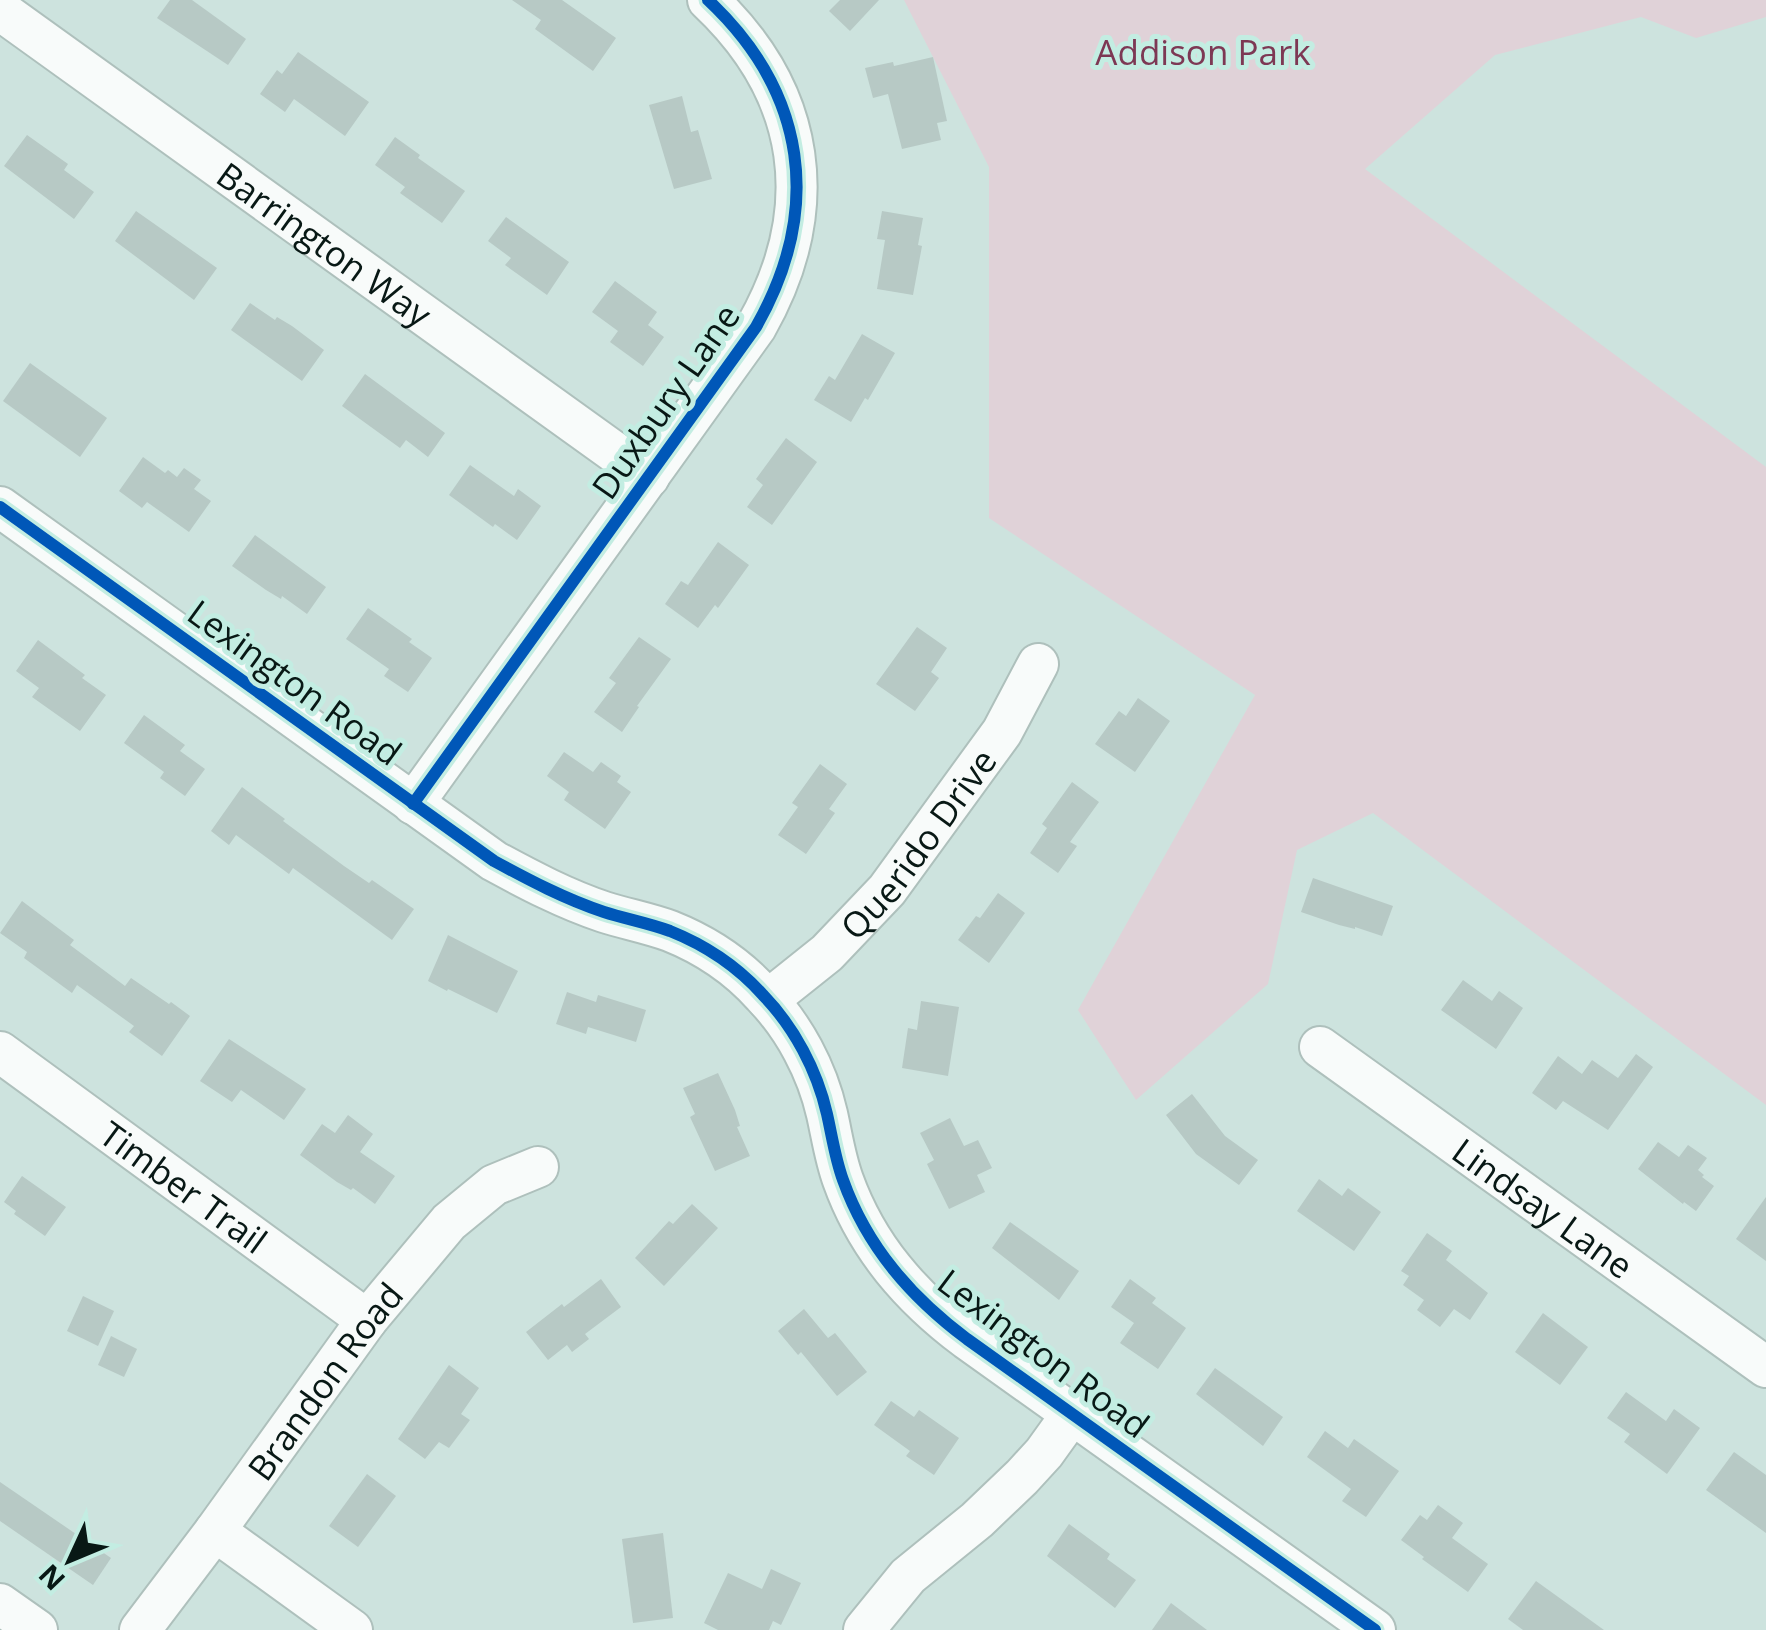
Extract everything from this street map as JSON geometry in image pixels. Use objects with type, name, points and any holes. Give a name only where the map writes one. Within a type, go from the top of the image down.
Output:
[{"type":"street","name":"Duxbury Lane","points":[[414,804],[764,314],[783,274],[796,220],[793,142],[774,87],[743,37],[708,0]]},
{"type":"street","name":"Barrington Way","points":[[0,10],[649,476]]},
{"type":"street","name":"Lexington Road","points":[[0,507],[494,860],[566,898],[695,943],[741,974],[768,1000],[808,1060],[819,1086],[832,1146],[848,1194],[871,1240],[914,1294],[939,1318],[1375,1630]]},
{"type":"street","name":"Querido Drive","points":[[768,1000],[827,953],[887,890],[1002,732],[1038,664]]},
{"type":"street","name":"Lindsay Lane","points":[[1320,1047],[1766,1367]]},
{"type":"street","name":"Timber Trail","points":[[0,1052],[367,1320]]},
{"type":"street","name":"Brandon Road","points":[[140,1630],[367,1320],[449,1222],[494,1185],[538,1167]]},
{"type":"street","points":[[864,1630],[908,1576],[1022,1477],[1072,1414]]},
{"type":"street","points":[[215,1531],[352,1630]]},
{"type":"street","points":[[0,1604],[38,1630]]},
{"type":"green space","name":"Addison Park","points":[[904,0],[1766,0],[1766,17],[1696,38],[1641,17],[1495,55],[1365,169],[1766,467],[1766,1105],[1373,813],[1297,850],[1268,984],[1136,1100],[1078,1010],[1255,695],[989,518],[989,167]]},
{"type":"building","points":[[170,0],[192,0],[246,39],[228,65],[157,18]]},
{"type":"building","points":[[512,0],[562,0],[616,38],[593,71],[535,29],[541,20]]},
{"type":"building","points":[[840,0],[879,0],[850,31],[829,11]]},
{"type":"building","points":[[298,52],[369,102],[345,136],[294,99],[285,112],[260,94],[277,70],[282,74]]},
{"type":"building","points":[[933,57],[947,121],[937,123],[941,140],[902,149],[888,94],[873,98],[865,68]]},
{"type":"building","points":[[682,96],[691,132],[698,130],[712,179],[674,189],[649,105]]},
{"type":"building","points":[[27,135],[68,164],[64,170],[94,192],[74,219],[4,166]]},
{"type":"building","points":[[395,137],[465,191],[442,223],[400,193],[405,187],[375,165]]},
{"type":"building","points":[[136,211],[217,268],[194,300],[115,241]]},
{"type":"building","points":[[882,211],[923,218],[913,295],[877,289],[885,240],[877,239]]},
{"type":"building","points":[[506,217],[569,262],[547,295],[505,265],[511,258],[488,241]]},
{"type":"building","points":[[615,281],[657,312],[648,325],[664,337],[643,366],[610,342],[618,331],[592,312]]},
{"type":"building","points":[[250,303],[292,326],[324,350],[302,381],[231,330]]},
{"type":"building","points":[[862,334],[895,353],[851,422],[814,400],[829,376],[835,380]]},
{"type":"building","points":[[30,363],[107,418],[80,457],[3,401]]},
{"type":"building","points":[[365,374],[445,433],[428,457],[406,440],[400,448],[342,406]]},
{"type":"building","points":[[786,438],[817,462],[772,525],[747,507],[763,485],[756,479]]},
{"type":"building","points":[[143,457],[165,473],[168,470],[177,477],[184,468],[201,480],[194,489],[211,501],[189,532],[147,502],[142,508],[119,491]]},
{"type":"building","points":[[470,465],[514,496],[518,489],[541,506],[517,540],[449,495]]},
{"type":"building","points":[[255,535],[326,587],[307,614],[232,566]]},
{"type":"building","points":[[718,542],[749,565],[698,628],[665,604],[681,581],[688,585]]},
{"type":"building","points":[[368,608],[432,658],[408,692],[384,676],[389,669],[346,639]]},
{"type":"building","points":[[917,627],[947,648],[931,672],[939,678],[915,711],[876,684]]},
{"type":"building","points":[[639,637],[671,659],[622,732],[594,712],[616,683],[609,678]]},
{"type":"building","points":[[38,640],[106,695],[80,731],[32,697],[39,688],[16,671]]},
{"type":"building","points":[[1138,698],[1170,721],[1135,772],[1095,744],[1119,711],[1126,716]]},
{"type":"building","points":[[144,715],[185,745],[180,751],[205,769],[185,796],[160,778],[164,772],[124,743]]},
{"type":"building","points":[[564,752],[593,772],[601,762],[621,776],[617,782],[631,792],[605,829],[564,800],[569,792],[547,776]]},
{"type":"building","points":[[820,764],[847,784],[829,809],[835,813],[806,854],[778,835],[798,807],[792,803]]},
{"type":"building","points":[[1072,782],[1099,802],[1070,842],[1077,846],[1058,873],[1030,853],[1047,828],[1042,824]]},
{"type":"building","points":[[242,787],[344,866],[414,909],[392,940],[293,868],[289,874],[236,835],[229,845],[211,831]]},
{"type":"building","points":[[1313,878],[1393,906],[1382,936],[1301,912]]},
{"type":"building","points":[[998,893],[1025,913],[989,963],[958,940]]},
{"type":"building","points":[[22,901],[74,940],[70,945],[125,986],[131,978],[190,1016],[162,1056],[129,1032],[134,1026],[77,985],[72,993],[24,958],[27,952],[0,933]]},
{"type":"building","points":[[448,935],[518,971],[497,1013],[428,981]]},
{"type":"building","points":[[1463,980],[1492,1001],[1499,991],[1523,1008],[1496,1049],[1441,1010]]},
{"type":"building","points":[[567,992],[596,1002],[598,995],[646,1010],[636,1042],[588,1027],[586,1034],[556,1024]]},
{"type":"building","points":[[921,1001],[959,1007],[948,1076],[902,1068],[908,1028],[917,1030]]},
{"type":"building","points":[[229,1039],[306,1089],[284,1120],[241,1090],[232,1102],[200,1081]]},
{"type":"building","points":[[1636,1054],[1653,1067],[1608,1130],[1563,1101],[1556,1110],[1532,1093],[1558,1056],[1582,1074],[1592,1060],[1618,1078]]},
{"type":"building","points":[[718,1073],[750,1156],[715,1171],[690,1117],[695,1114],[683,1088]]},
{"type":"building","points":[[1192,1094],[1225,1136],[1258,1160],[1239,1185],[1196,1154],[1166,1115]]},
{"type":"building","points":[[348,1115],[373,1134],[360,1152],[395,1176],[375,1204],[300,1155],[322,1124],[335,1133]]},
{"type":"building","points":[[950,1118],[964,1146],[978,1140],[992,1168],[977,1175],[985,1192],[949,1209],[927,1164],[934,1160],[920,1133]]},
{"type":"building","points":[[1658,1142],[1679,1157],[1688,1145],[1707,1158],[1698,1170],[1714,1186],[1696,1211],[1638,1169]]},
{"type":"building","points":[[22,1176],[66,1207],[45,1236],[4,1202]]},
{"type":"building","points":[[1319,1179],[1342,1196],[1348,1188],[1381,1212],[1354,1251],[1297,1211]]},
{"type":"building","points":[[1766,1197],[1766,1261],[1736,1239]]},
{"type":"building","points":[[692,1204],[718,1228],[664,1286],[635,1258],[669,1221],[673,1224]]},
{"type":"building","points":[[1010,1222],[1079,1271],[1059,1300],[992,1248]]},
{"type":"building","points":[[1427,1233],[1452,1251],[1446,1260],[1488,1293],[1470,1320],[1454,1309],[1440,1327],[1417,1310],[1424,1300],[1403,1285],[1409,1276],[1401,1271]]},
{"type":"building","points":[[601,1279],[621,1307],[585,1334],[589,1339],[572,1352],[567,1345],[548,1360],[526,1332]]},
{"type":"building","points":[[1130,1279],[1156,1298],[1152,1303],[1186,1328],[1158,1369],[1120,1343],[1134,1323],[1111,1307]]},
{"type":"building","points":[[83,1296],[114,1311],[98,1346],[67,1331]]},
{"type":"building","points":[[804,1309],[828,1338],[835,1333],[867,1372],[837,1396],[778,1331]]},
{"type":"building","points":[[1543,1313],[1588,1347],[1560,1385],[1515,1352]]},
{"type":"building","points":[[111,1336],[137,1349],[124,1377],[98,1365]]},
{"type":"building","points":[[449,1365],[479,1388],[461,1414],[470,1420],[449,1448],[439,1442],[425,1459],[398,1439]]},
{"type":"building","points":[[1215,1368],[1283,1417],[1263,1446],[1196,1394]]},
{"type":"building","points":[[1626,1392],[1666,1421],[1674,1409],[1700,1428],[1667,1474],[1624,1442],[1630,1434],[1607,1418]]},
{"type":"building","points":[[891,1401],[914,1417],[919,1410],[959,1438],[934,1475],[906,1456],[910,1451],[874,1425]]},
{"type":"building","points":[[1325,1431],[1348,1448],[1354,1439],[1399,1471],[1366,1517],[1342,1501],[1351,1489],[1307,1457]]},
{"type":"building","points":[[1734,1452],[1766,1475],[1766,1533],[1706,1490]]},
{"type":"building","points":[[367,1474],[396,1496],[358,1547],[329,1526]]},
{"type":"building","points":[[0,1482],[111,1558],[93,1585],[0,1521]]},
{"type":"building","points":[[1438,1505],[1463,1523],[1452,1538],[1488,1564],[1468,1592],[1401,1540],[1420,1515],[1427,1520]]},
{"type":"building","points":[[1069,1524],[1110,1554],[1107,1559],[1136,1580],[1115,1608],[1047,1556]]},
{"type":"building","points":[[663,1533],[673,1618],[633,1623],[622,1539]]},
{"type":"building","points":[[771,1569],[801,1583],[781,1625],[773,1621],[769,1630],[718,1630],[704,1623],[728,1573],[762,1589]]},
{"type":"building","points":[[1536,1581],[1604,1630],[1523,1630],[1508,1619]]},
{"type":"building","points":[[1171,1603],[1207,1630],[1152,1630]]},
{"type":"cycle path","points":[[413,804],[756,327],[777,283],[791,239],[796,196],[794,154],[784,113],[767,74],[741,36],[708,0]]},
{"type":"cycle path","points":[[0,507],[494,861],[575,901],[683,937],[732,966],[774,1007],[803,1050],[823,1098],[838,1164],[853,1204],[878,1249],[909,1288],[967,1339],[1375,1630]]}]
